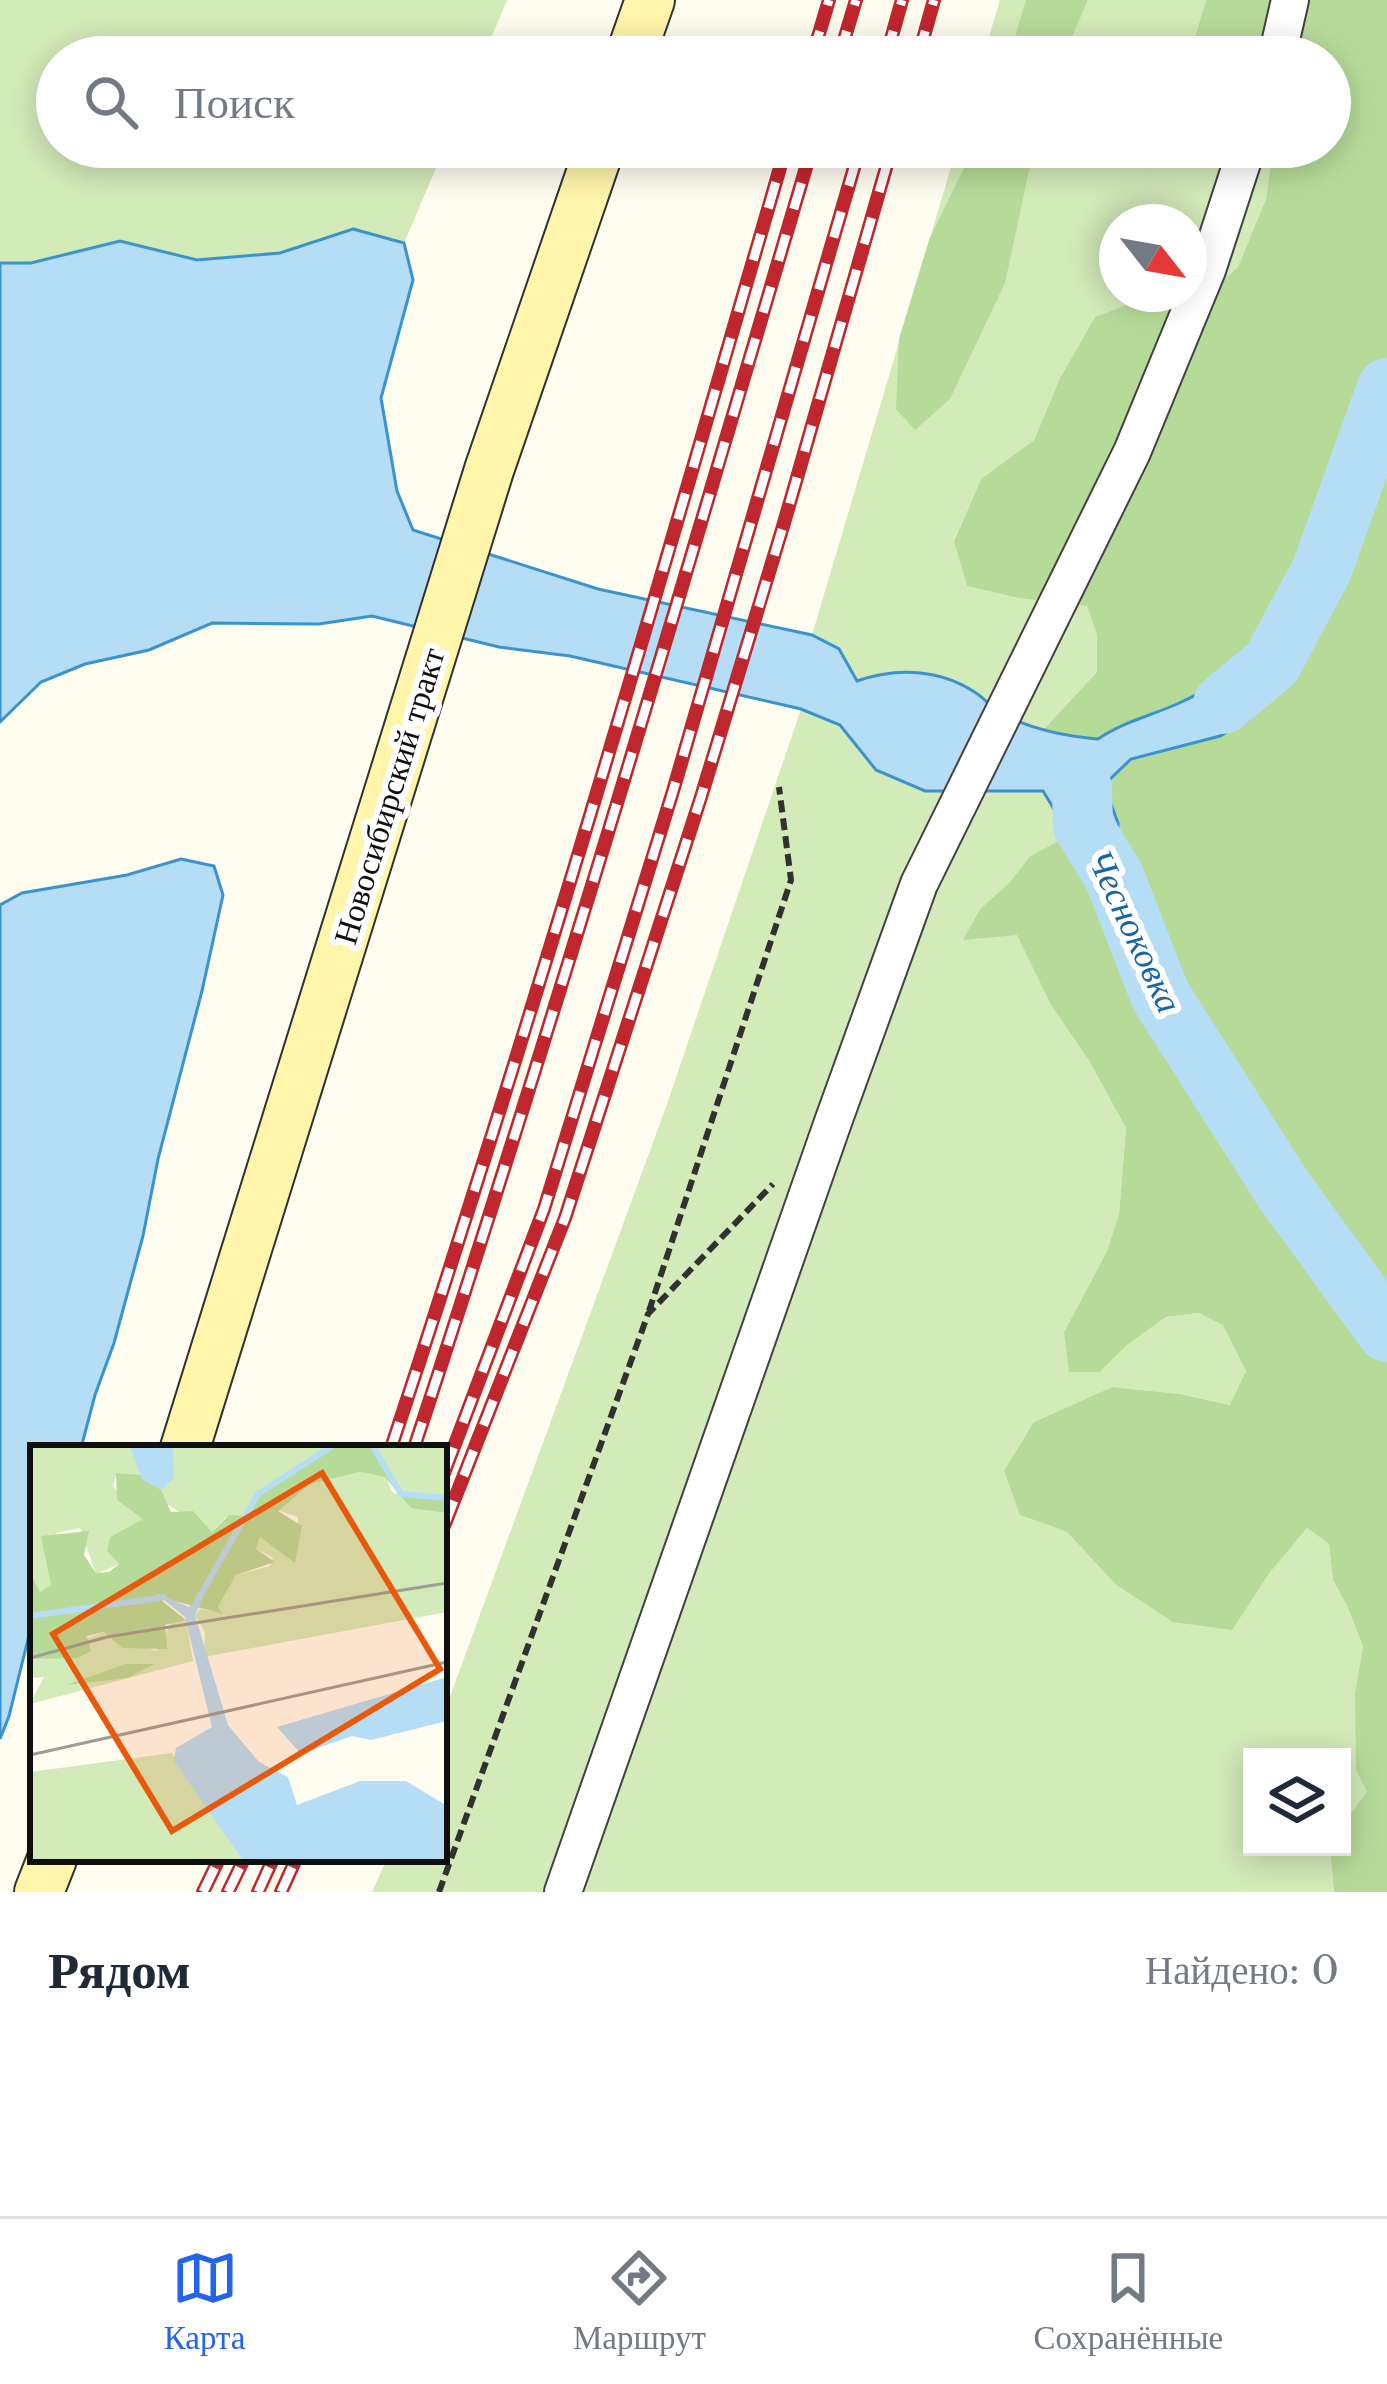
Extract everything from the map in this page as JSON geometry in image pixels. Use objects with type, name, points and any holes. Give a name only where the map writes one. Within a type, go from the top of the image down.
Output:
[{"type":"main road","points":[[637,36],[650,0]]},
{"type":"main road","name":"Новосибирский тракт","points":[[186,1445],[489,470],[593,168]]},
{"type":"main road","points":[[40,1892],[51,1862]]},
{"type":"street","points":[[1282,36],[1290,0]]},
{"type":"street","points":[[563,1892],[919,884],[1132,452],[1207,270],[1240,168]]},
{"type":"path","points":[[439,1892],[648,1314],[791,880],[778,788]]},
{"type":"path","points":[[648,1314],[786,1170]]},
{"type":"green space","points":[[0,0],[507,0],[492,36],[36,36],[36,168],[436,168],[404,243],[353,229],[280,253],[197,260],[120,241],[31,263],[0,263]]},
{"type":"green space","points":[[1000,0],[1206,0],[1195,36],[989,36]]},
{"type":"green space","points":[[1026,0],[1088,0],[1072,36],[1015,36]]},
{"type":"green space","points":[[1206,0],[1387,0],[1387,1892],[1334,1892],[1331,1856],[1351,1856],[1351,1813],[1367,1792],[1356,1770],[1355,1692],[1363,1646],[1333,1580],[1329,1544],[1307,1528],[1232,1630],[1173,1622],[1115,1584],[1067,1532],[1020,1515],[1004,1471],[1034,1422],[1112,1387],[1230,1405],[1246,1371],[1223,1325],[1199,1313],[1166,1317],[1100,1372],[1069,1372],[1064,1332],[1107,1251],[1119,1214],[1126,1128],[1051,1005],[1017,935],[963,940],[980,909],[1030,856],[1062,839],[1079,867],[1118,823],[1104,785],[1131,759],[1220,736],[1268,647],[1201,692],[1098,739],[1044,729],[1097,672],[1097,635],[1087,606],[967,586],[954,541],[981,479],[1034,440],[1060,378],[1095,317],[1108,312],[1207,312],[1207,294],[1238,267],[1266,199],[1270,168],[1351,168],[1351,36],[1195,36]]},
{"type":"green space","points":[[951,168],[1271,168],[1266,199],[1238,267],[1207,294],[1207,204],[1099,204],[1099,312],[1148,312],[1095,317],[1060,378],[1034,440],[981,479],[954,540],[967,586],[1018,598],[1087,605],[1097,634],[1097,672],[1044,729],[1004,715],[962,686],[934,675],[903,672],[857,681],[839,649],[812,635]]},
{"type":"green space","points":[[964,168],[1030,168],[1005,283],[950,399],[915,430],[896,409],[899,339],[929,240]]},
{"type":"green space","points":[[801,709],[840,725],[877,770],[947,793],[1043,791],[1057,814],[1062,839],[1030,856],[980,909],[964,939],[1017,934],[1051,1005],[1126,1128],[1119,1214],[1107,1251],[1064,1332],[1100,1372],[1166,1317],[1199,1313],[1223,1324],[1246,1371],[1231,1405],[1112,1387],[1034,1422],[1020,1515],[1067,1532],[1115,1584],[1268,1575],[1307,1528],[1329,1544],[1333,1580],[1363,1646],[1355,1692],[1368,1792],[1351,1814],[1351,1748],[1243,1748],[1243,1856],[1331,1856],[1334,1892],[372,1892],[386,1862],[447,1862],[447,1705],[666,1107]]},
{"type":"water","points":[[353,229],[404,243],[413,280],[381,398],[397,491],[413,530],[598,589],[812,635],[839,649],[857,681],[903,672],[933,675],[962,685],[1021,723],[1073,736],[1098,739],[1177,704],[1268,647],[1289,651],[1285,681],[1248,720],[1220,736],[1131,759],[1104,785],[1118,823],[1117,859],[1093,871],[1079,867],[1043,791],[925,791],[876,770],[840,725],[801,709],[372,616],[319,624],[212,623],[149,650],[85,664],[41,682],[0,722],[0,263],[31,263],[120,241],[197,260],[280,253]]},
{"type":"water","points":[[181,859],[214,866],[223,895],[143,1236],[82,1445],[30,1445],[30,1631],[0,1739],[0,905],[22,893],[127,875]]},
{"type":"waterway","name":"Чесноковка","points":[[1223,704],[1272,663],[1322,569],[1387,388]]},
{"type":"waterway","name":"Чесноковка","points":[[1082,788],[1083,826],[1114,876],[1160,995],[1283,1189],[1387,1332]]},
{"type":"railway","points":[[818,36],[829,0]]},
{"type":"railway","points":[[845,36],[856,0]]},
{"type":"railway","points":[[892,36],[902,0]]},
{"type":"railway","points":[[924,36],[934,0]]},
{"type":"railway","points":[[392,1445],[546,962],[780,168]]},
{"type":"railway","points":[[415,1445],[569,962],[806,168]]},
{"type":"railway","points":[[447,1465],[544,1209],[673,791],[854,168]]},
{"type":"railway","points":[[447,1518],[565,1218],[701,797],[886,168]]},
{"type":"railway","points":[[203,1892],[218,1862]]},
{"type":"railway","points":[[228,1892],[243,1862]]},
{"type":"railway","points":[[258,1892],[272,1862]]},
{"type":"railway","points":[[281,1892],[295,1862]]}]
